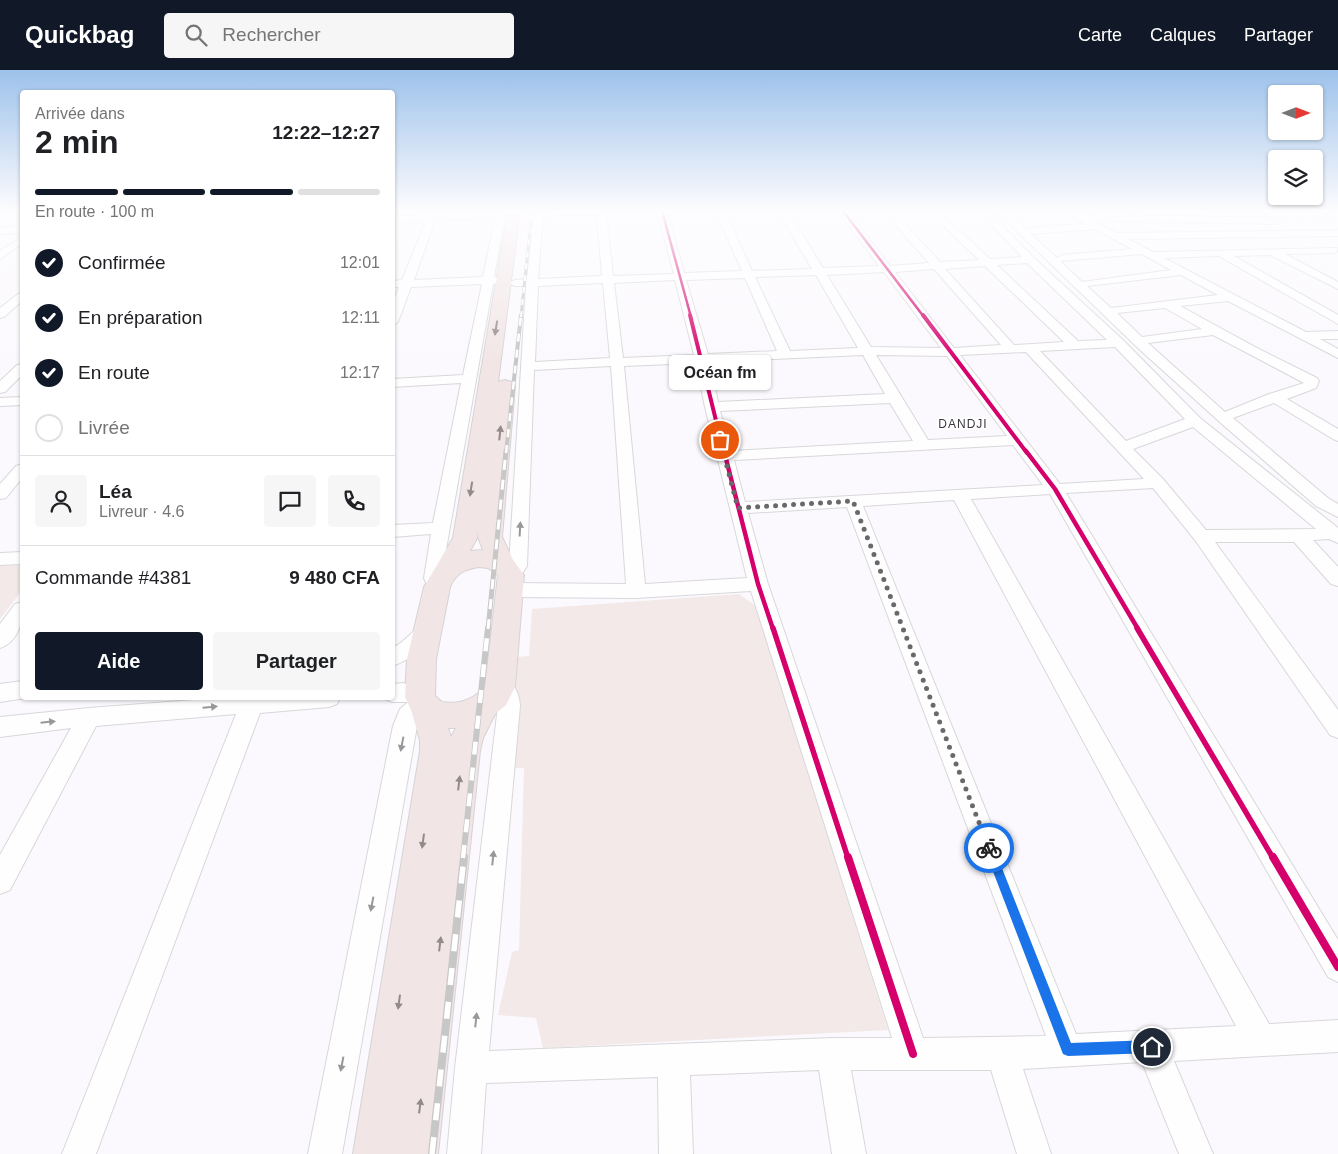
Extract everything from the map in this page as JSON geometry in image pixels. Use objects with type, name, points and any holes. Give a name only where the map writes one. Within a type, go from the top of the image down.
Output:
[{"type":"highway","points":[[414,1154],[464,751],[467,737],[492,696],[508,577],[491,543],[509,282],[508,262]]},
{"type":"highway","points":[[377,1154],[436,751],[436,740],[415,700],[427,631],[443,577],[465,538],[509,282],[516,262]]},
{"type":"highway","points":[[443,577],[463,560],[479,558],[489,559],[508,577]]},
{"type":"highway","points":[[415,700],[442,714],[452,716],[476,711],[492,696]]},
{"type":"street","points":[[395,315],[416,262]]},
{"type":"street","points":[[606,262],[617,361],[636,591]]},
{"type":"street","points":[[675,262],[702,358],[712,407],[758,584],[913,1054]]},
{"type":"street","points":[[742,262],[785,355]]},
{"type":"street","points":[[814,262],[923,445]]},
{"type":"street","points":[[882,262],[1055,489],[1338,967]]},
{"type":"street","points":[[934,262],[1010,348]]},
{"type":"street","points":[[988,262],[1075,345]]},
{"type":"street","points":[[395,284],[608,280],[888,270],[997,262]]},
{"type":"street","points":[[1032,262],[1118,343],[1195,421],[1336,531]]},
{"type":"street","points":[[1043,262],[1215,424],[1298,494],[1336,531]]},
{"type":"street","points":[[1055,262],[1227,421],[1322,502],[1338,512]]},
{"type":"street","points":[[1066,262],[1115,310],[1231,414],[1286,462],[1338,500]]},
{"type":"street","points":[[1162,262],[1338,354]]},
{"type":"street","points":[[1236,262],[1338,320]]},
{"type":"street","points":[[1291,262],[1338,286]]},
{"type":"street","points":[[1087,283],[1180,272]]},
{"type":"street","points":[[508,577],[518,566],[528,366],[509,282]]},
{"type":"street","points":[[443,577],[434,578],[435,561],[468,379],[509,282]]},
{"type":"street","points":[[0,298],[20,297]]},
{"type":"street","points":[[1115,310],[1229,297]]},
{"type":"street","points":[[0,314],[20,299]]},
{"type":"street","points":[[1166,304],[1312,381],[1311,385],[1231,414]]},
{"type":"street","points":[[1148,339],[1214,331]]},
{"type":"street","points":[[1302,336],[1338,335]]},
{"type":"street","points":[[528,366],[868,351],[949,352],[1118,343]]},
{"type":"street","points":[[1030,348],[1157,483],[1201,536],[1338,728]]},
{"type":"street","points":[[0,389],[20,370]]},
{"type":"street","points":[[395,383],[468,379]]},
{"type":"street","points":[[1274,397],[1338,436]]},
{"type":"street","points":[[712,407],[895,398]]},
{"type":"street","points":[[0,402],[20,401]]},
{"type":"street","points":[[1123,447],[1195,421]]},
{"type":"street","points":[[725,456],[1017,440]]},
{"type":"street","points":[[0,494],[20,471]]},
{"type":"street","points":[[738,508],[1157,483]]},
{"type":"street","points":[[960,495],[1261,1041]]},
{"type":"street","points":[[853,501],[1068,1050]]},
{"type":"street","points":[[395,532],[442,528]]},
{"type":"street","points":[[1201,536],[1299,536],[1336,531]]},
{"type":"street","points":[[1299,536],[1338,579]]},
{"type":"street","points":[[0,559],[20,558]]},
{"type":"street","points":[[508,577],[636,591],[758,584]]},
{"type":"street","points":[[0,640],[20,612]]},
{"type":"street","points":[[395,656],[406,650],[427,631]]},
{"type":"street","points":[[0,693],[20,690]]},
{"type":"street","points":[[464,1154],[471,1068],[509,706],[508,695],[492,696]]},
{"type":"street","points":[[0,727],[253,700],[79,1154]]},
{"type":"street","points":[[324,1154],[405,726],[415,700]]},
{"type":"street","points":[[0,881],[89,717]]},
{"type":"street","points":[[471,1068],[832,1054],[1002,1054],[1338,1036]]},
{"type":"street","points":[[1152,1047],[1196,1154]]},
{"type":"street","points":[[832,1054],[849,1154]]},
{"type":"street","points":[[1002,1054],[1034,1154]]},
{"type":"street","points":[[674,1060],[676,1154]]},
{"type":"shaded area","points":[[20,565],[20,593],[0,619],[0,566]]},
{"type":"shaded area","points":[[739,594],[757,607],[888,1030],[543,1048],[536,1018],[498,1015],[512,952],[519,950],[524,768],[511,768],[518,657],[529,656],[532,609]]},
{"type":"railway","points":[[521,317],[527,262]]},
{"type":"railway","points":[[506,453],[521,315]]},
{"type":"railway","points":[[488,629],[506,451]]},
{"type":"railway","points":[[463,858],[488,628]]},
{"type":"railway","points":[[432,1154],[464,857]]},
{"type":"cycle path","points":[[676,262],[702,358],[712,407],[758,584],[913,1054]]},
{"type":"cycle path","points":[[882,262],[1055,489],[1338,967]]},
{"type":"way so far","points":[[720,440],[738,508],[853,501],[989,848]]},
{"type":"place","name":"Océan fm","points":[[720,440]]},
{"type":"district","name":"DANDJI","points":[[963,424]]},
{"type":"route","points":[[989,848],[1068,1050],[1152,1047]]}]
